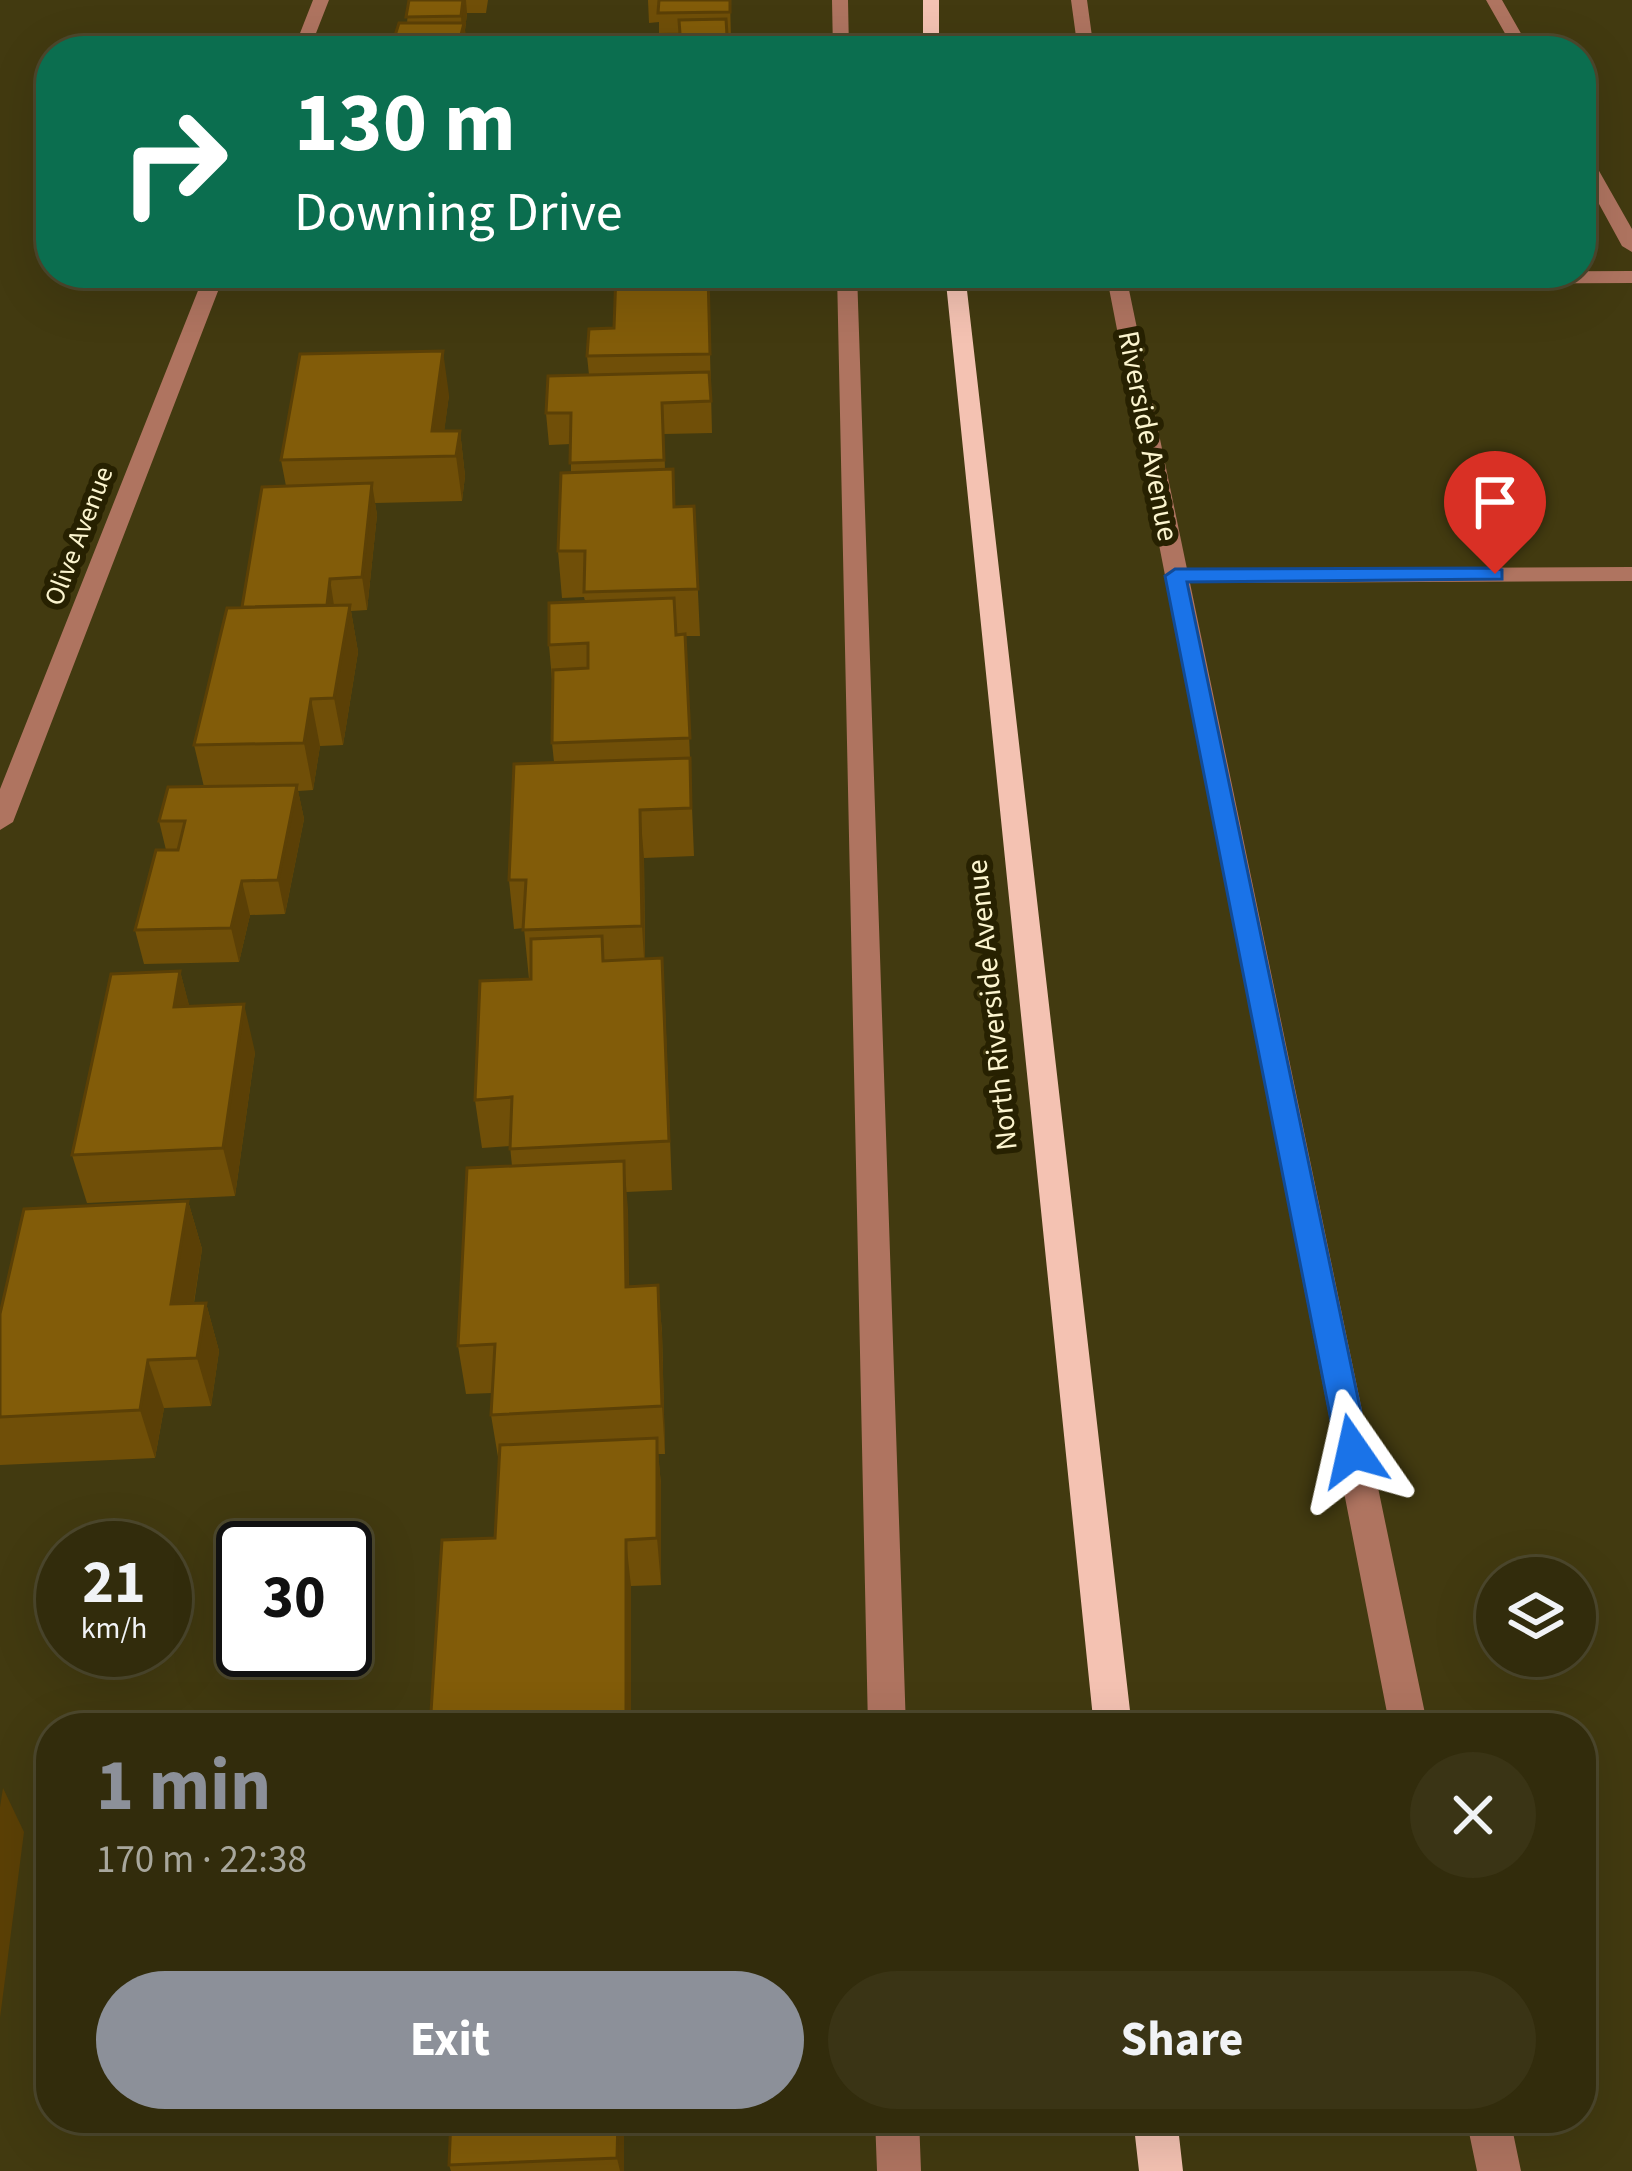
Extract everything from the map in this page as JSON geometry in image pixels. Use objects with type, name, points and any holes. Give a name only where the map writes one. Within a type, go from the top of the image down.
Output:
[{"type":"main road","points":[[931,0],[931,36]]},
{"type":"main road","name":"North Riverside Avenue","points":[[957,288],[1111,1713]]},
{"type":"main road","points":[[1157,2133],[1161,2171]]},
{"type":"street","points":[[308,36],[321,0]]},
{"type":"street","points":[[840,0],[841,36]]},
{"type":"street","points":[[1079,0],[1084,36]]},
{"type":"street","points":[[1494,0],[1514,36]]},
{"type":"street","points":[[1596,181],[1632,246]]},
{"type":"street","points":[[1596,277],[1632,277]]},
{"type":"street","name":"Olive Avenue","points":[[0,822],[208,288]]},
{"type":"street","points":[[847,288],[887,1713]]},
{"type":"street","name":"Riverside Avenue","points":[[1118,288],[1406,1713]]},
{"type":"street","points":[[1175,576],[1632,574]]},
{"type":"street","points":[[898,2133],[899,2171]]},
{"type":"street","points":[[1491,2133],[1499,2171]]},
{"type":"building","points":[[409,0],[463,0],[461,16],[406,17]]},
{"type":"building","points":[[659,0],[730,0],[730,12],[658,13]]},
{"type":"building","points":[[726,19],[727,36],[640,36],[680,34],[679,20]]},
{"type":"building","points":[[399,23],[464,23],[461,36],[395,36]]},
{"type":"building","points":[[615,288],[708,288],[710,354],[587,356],[589,329],[614,328]]},
{"type":"building","points":[[443,351],[432,431],[460,431],[456,456],[281,460],[300,354]]},
{"type":"building","points":[[709,372],[711,401],[662,403],[664,460],[570,463],[571,413],[546,413],[548,376]]},
{"type":"building","points":[[673,469],[674,507],[694,506],[698,589],[584,592],[585,551],[558,551],[561,473]]},
{"type":"building","points":[[372,483],[362,577],[330,579],[327,605],[242,607],[262,487]]},
{"type":"building","points":[[674,598],[676,635],[685,634],[690,738],[552,743],[553,670],[588,668],[588,643],[549,645],[549,603]]},
{"type":"building","points":[[350,605],[334,698],[311,699],[304,743],[194,745],[227,608]]},
{"type":"building","points":[[690,758],[691,808],[640,810],[642,926],[523,930],[526,880],[509,880],[514,764]]},
{"type":"building","points":[[297,785],[278,880],[242,881],[231,928],[135,930],[156,850],[178,850],[185,821],[159,821],[168,787]]},
{"type":"building","points":[[602,936],[603,961],[662,958],[669,1141],[510,1149],[512,1097],[475,1100],[480,981],[531,979],[531,939]]},
{"type":"building","points":[[180,971],[174,1007],[244,1004],[223,1148],[72,1155],[111,974]]},
{"type":"building","points":[[624,1161],[626,1287],[658,1285],[662,1406],[491,1415],[495,1344],[458,1346],[467,1168]]},
{"type":"building","points":[[188,1201],[171,1304],[206,1303],[197,1358],[148,1360],[140,1410],[0,1417],[0,1314],[24,1209]]},
{"type":"building","points":[[657,1438],[657,1538],[626,1540],[626,1713],[431,1713],[442,1540],[495,1538],[500,1445]]},
{"type":"building","points":[[450,2133],[618,2133],[617,2158],[449,2165]]},
{"type":"route","points":[[1353,1451],[1175,576],[1495,574]]}]
